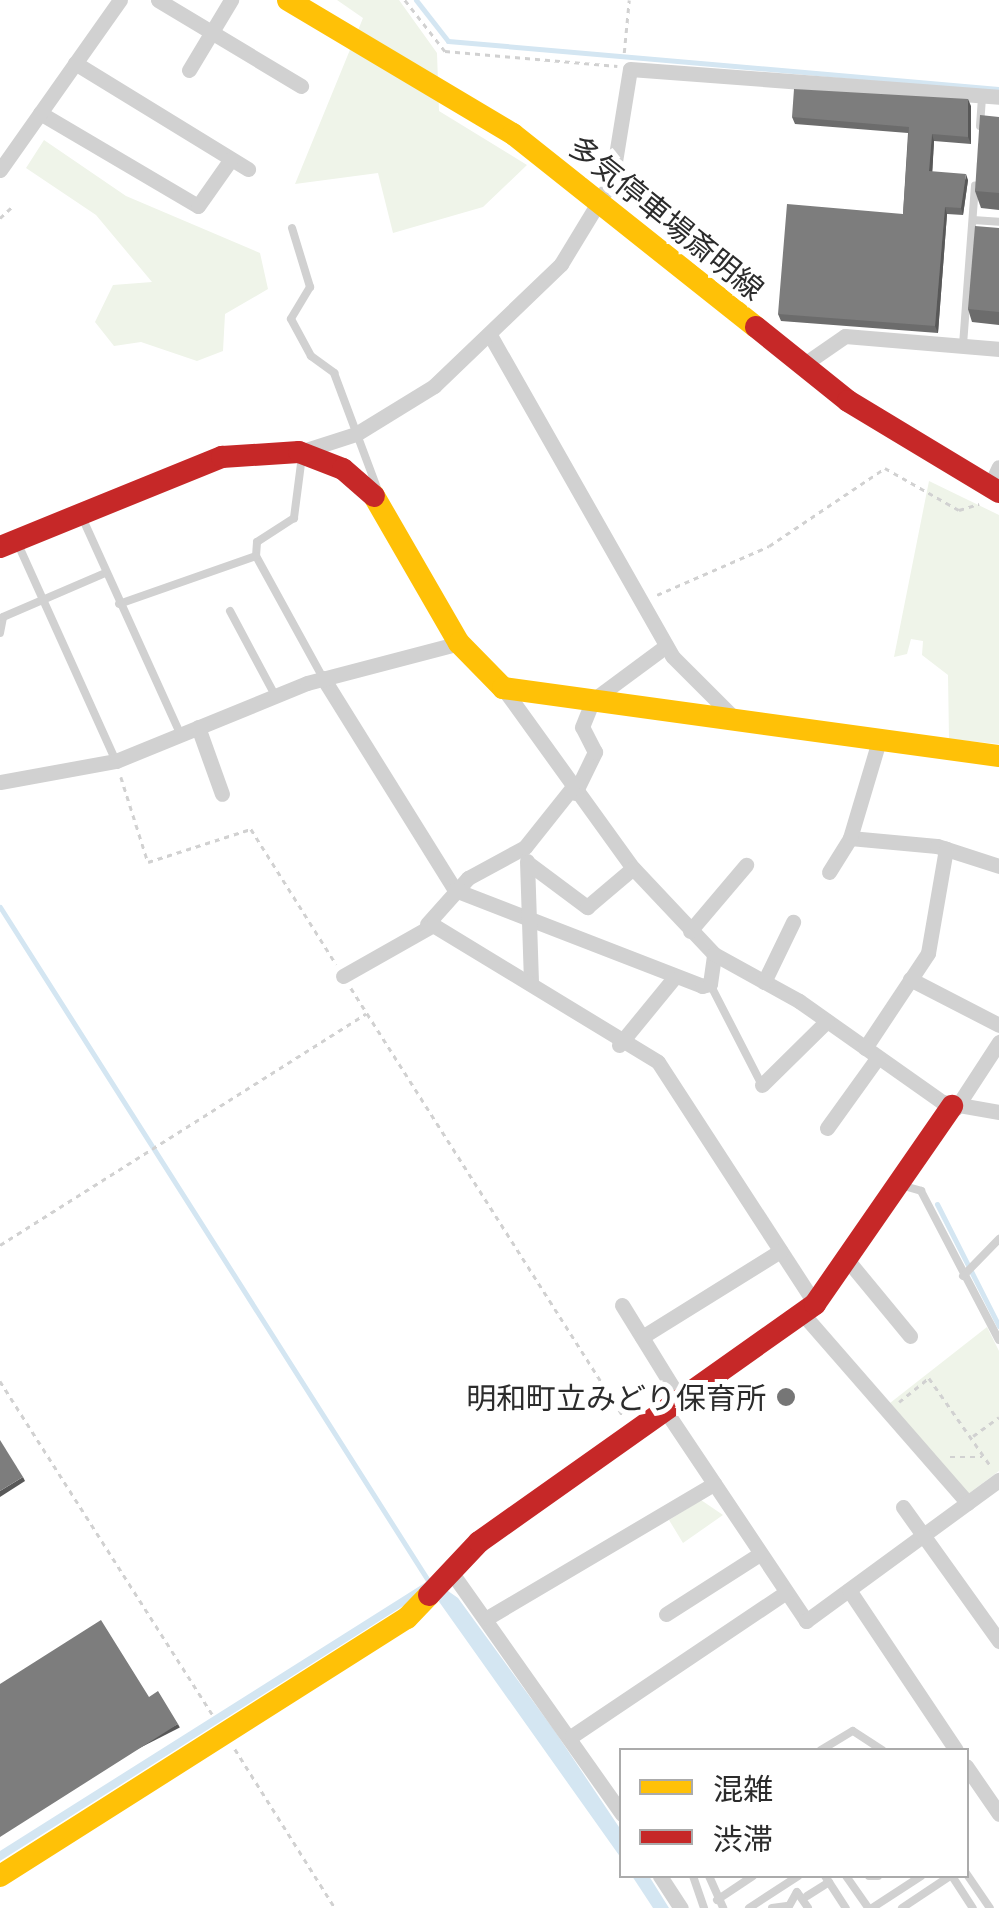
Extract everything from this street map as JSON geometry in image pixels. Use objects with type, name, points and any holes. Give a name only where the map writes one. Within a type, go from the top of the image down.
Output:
[{"type":"street","points":[[0,170],[120,0]]},
{"type":"street","points":[[158,0],[301,86]]},
{"type":"street","points":[[189,70],[231,0]]},
{"type":"street","name":"多気停車場斎明線","points":[[288,0],[488,118],[601,200],[803,365],[905,441],[996,482]]},
{"type":"street","points":[[75,63],[248,169]]},
{"type":"street","points":[[8,543],[79,511],[222,457],[301,452],[356,434],[434,386],[561,264],[601,200],[614,170],[622,78],[636,67],[991,96]]},
{"type":"street","points":[[40,113],[198,206],[230,158]]},
{"type":"street","points":[[490,335],[666,646],[744,727]]},
{"type":"street","points":[[803,365],[844,336],[999,349]]},
{"type":"street","points":[[301,452],[343,468],[376,498],[459,643],[503,688],[633,868],[714,954],[827,1020],[954,1107],[999,1112]]},
{"type":"street","points":[[0,782],[116,761],[323,678],[459,643]]},
{"type":"street","points":[[343,976],[426,924],[455,890],[526,855],[574,790],[595,752],[582,728],[590,706],[666,646]]},
{"type":"street","points":[[323,678],[455,890],[673,978],[710,984],[714,954]]},
{"type":"street","points":[[503,688],[590,706],[999,756]]},
{"type":"street","points":[[198,727],[222,794]]},
{"type":"street","points":[[829,872],[850,838],[878,744]]},
{"type":"street","points":[[850,838],[946,849],[999,866]]},
{"type":"street","points":[[827,1128],[928,952],[946,849]]},
{"type":"street","points":[[526,855],[587,907],[633,868]]},
{"type":"street","points":[[526,855],[533,923],[532,980]]},
{"type":"street","points":[[690,931],[746,865]]},
{"type":"street","points":[[764,982],[793,922]]},
{"type":"street","points":[[426,924],[532,980],[619,1045],[658,1062],[780,1251],[808,1308],[902,1428],[968,1503]]},
{"type":"street","points":[[619,1045],[673,978]]},
{"type":"street","points":[[910,979],[999,1025]]},
{"type":"street","points":[[762,1085],[827,1020]]},
{"type":"street","points":[[0,1876],[225,1734],[443,1584],[480,1542],[808,1308],[850,1262],[999,1042]]},
{"type":"street","points":[[642,1337],[780,1251]]},
{"type":"street","points":[[850,1262],[910,1336]]},
{"type":"street","points":[[622,1305],[642,1337],[714,1484],[806,1621],[999,1479]]},
{"type":"street","points":[[487,1618],[714,1484]]},
{"type":"street","points":[[902,1507],[926,1532],[999,1641]]},
{"type":"street","points":[[666,1614],[760,1554]]},
{"type":"street","points":[[443,1584],[487,1618],[619,1809]]},
{"type":"street","points":[[849,1590],[955,1748]]},
{"type":"street","points":[[572,1736],[786,1592]]},
{"type":"street","points":[[969,1770],[999,1814]]},
{"type":"street","points":[[661,1878],[681,1908]]},
{"type":"lane","points":[[978,149],[991,96]]},
{"type":"lane","points":[[963,345],[977,167]]},
{"type":"lane","points":[[973,220],[999,222]]},
{"type":"lane","points":[[292,228],[310,288],[291,318],[311,356],[334,373],[376,498]]},
{"type":"lane","points":[[301,452],[294,518],[257,542],[256,556],[323,678]]},
{"type":"lane","points":[[79,511],[180,734]]},
{"type":"lane","points":[[8,543],[43,601],[116,761]]},
{"type":"lane","points":[[119,604],[256,556]]},
{"type":"lane","points":[[0,633],[3,618],[105,573]]},
{"type":"lane","points":[[230,611],[276,697]]},
{"type":"lane","points":[[710,984],[762,1085]]},
{"type":"lane","points":[[904,1186],[920,1192],[999,1340]]},
{"type":"lane","points":[[963,1276],[976,1269],[999,1239]]},
{"type":"lane","points":[[825,1748],[853,1732],[879,1748]]},
{"type":"lane","points":[[969,1877],[990,1908]]},
{"type":"lane","points":[[683,1878],[704,1908]]},
{"type":"lane","points":[[693,1878],[697,1898]]},
{"type":"lane","points":[[710,1878],[720,1904],[752,1878]]},
{"type":"lane","points":[[749,1908],[795,1878]]},
{"type":"lane","points":[[848,1878],[870,1908],[915,1878]]},
{"type":"lane","points":[[895,1878],[902,1888]]},
{"type":"lane","points":[[902,1908],[948,1878]]},
{"type":"lane","points":[[952,1878],[970,1907]]},
{"type":"lane","points":[[807,1896],[827,1879],[846,1908]]},
{"type":"lane","points":[[772,1908],[788,1907],[793,1893],[807,1896]]},
{"type":"lane","points":[[807,1896],[808,1908]]},
{"type":"path","points":[[405,0],[445,51],[623,67]]},
{"type":"path","points":[[625,49],[629,0]]},
{"type":"path","points":[[0,218],[13,206]]},
{"type":"path","points":[[642,602],[769,546],[871,472],[895,470],[960,510],[972,510],[996,482]]},
{"type":"path","points":[[116,761],[148,862],[250,829],[634,1432]]},
{"type":"path","points":[[0,1245],[367,1014]]},
{"type":"path","points":[[902,1428],[913,1419],[899,1402],[930,1378],[999,1479]]},
{"type":"path","points":[[0,1381],[210,1711]]},
{"type":"path","points":[[972,1437],[999,1417]]},
{"type":"path","points":[[946,1457],[984,1456]]},
{"type":"path","points":[[990,1464],[999,1458]]},
{"type":"path","points":[[225,1734],[335,1908]]},
{"type":"shaded area","points":[[337,0],[399,0],[437,53],[439,111],[527,165],[483,207],[393,233],[378,173],[295,184],[363,18]]},
{"type":"shaded area","points":[[44,140],[126,196],[260,253],[268,289],[225,314],[223,351],[197,361],[141,342],[114,346],[95,322],[113,285],[152,282],[96,215],[26,168]]},
{"type":"shaded area","points":[[929,481],[999,515],[999,744],[949,739],[948,675],[922,655],[923,641],[911,639],[907,654],[894,657]]},
{"type":"shaded area","points":[[987,1327],[999,1351],[999,1471],[968,1494],[890,1403]]},
{"type":"shaded area","points":[[701,1500],[723,1515],[683,1543],[669,1520]]},
{"type":"water","points":[[431,1579],[458,1598],[619,1827],[619,1855],[430,1589],[0,1861],[0,1851]]},
{"type":"water","points":[[633,1878],[650,1878],[669,1908],[653,1908]]},
{"type":"building","points":[[794,89],[968,99],[968,137],[932,134],[929,171],[966,174],[961,208],[945,207],[935,326],[778,314],[787,204],[903,214],[909,127],[792,117]]},
{"type":"building","points":[[980,115],[999,117],[999,193],[975,191]]},
{"type":"building","points":[[975,226],[999,228],[999,312],[968,309]]},
{"type":"building","points":[[0,1440],[23,1477],[0,1491]]},
{"type":"building","points":[[101,1620],[149,1697],[158,1691],[178,1724],[0,1837],[0,1684]]},
{"type":"waterway","points":[[416,0],[448,41],[999,89]]},
{"type":"waterway","points":[[0,907],[429,1582]]},
{"type":"waterway","points":[[937,1204],[999,1326]]},
{"type":"traffic: slow","points":[[288,0],[513,134],[756,327]]},
{"type":"traffic: slow","points":[[374,496],[459,643],[503,688],[999,756]]},
{"type":"traffic: slow","points":[[0,1876],[407,1618],[429,1595]]},
{"type":"traffic: jam","points":[[756,327],[848,401],[999,492]]},
{"type":"traffic: jam","points":[[0,547],[222,457],[299,452],[343,469],[374,496]]},
{"type":"traffic: jam","points":[[429,1595],[479,1542],[815,1304],[952,1106]]},
{"type":"place","name":"明和町立みどり保育所","points":[[786,1397]]}]
